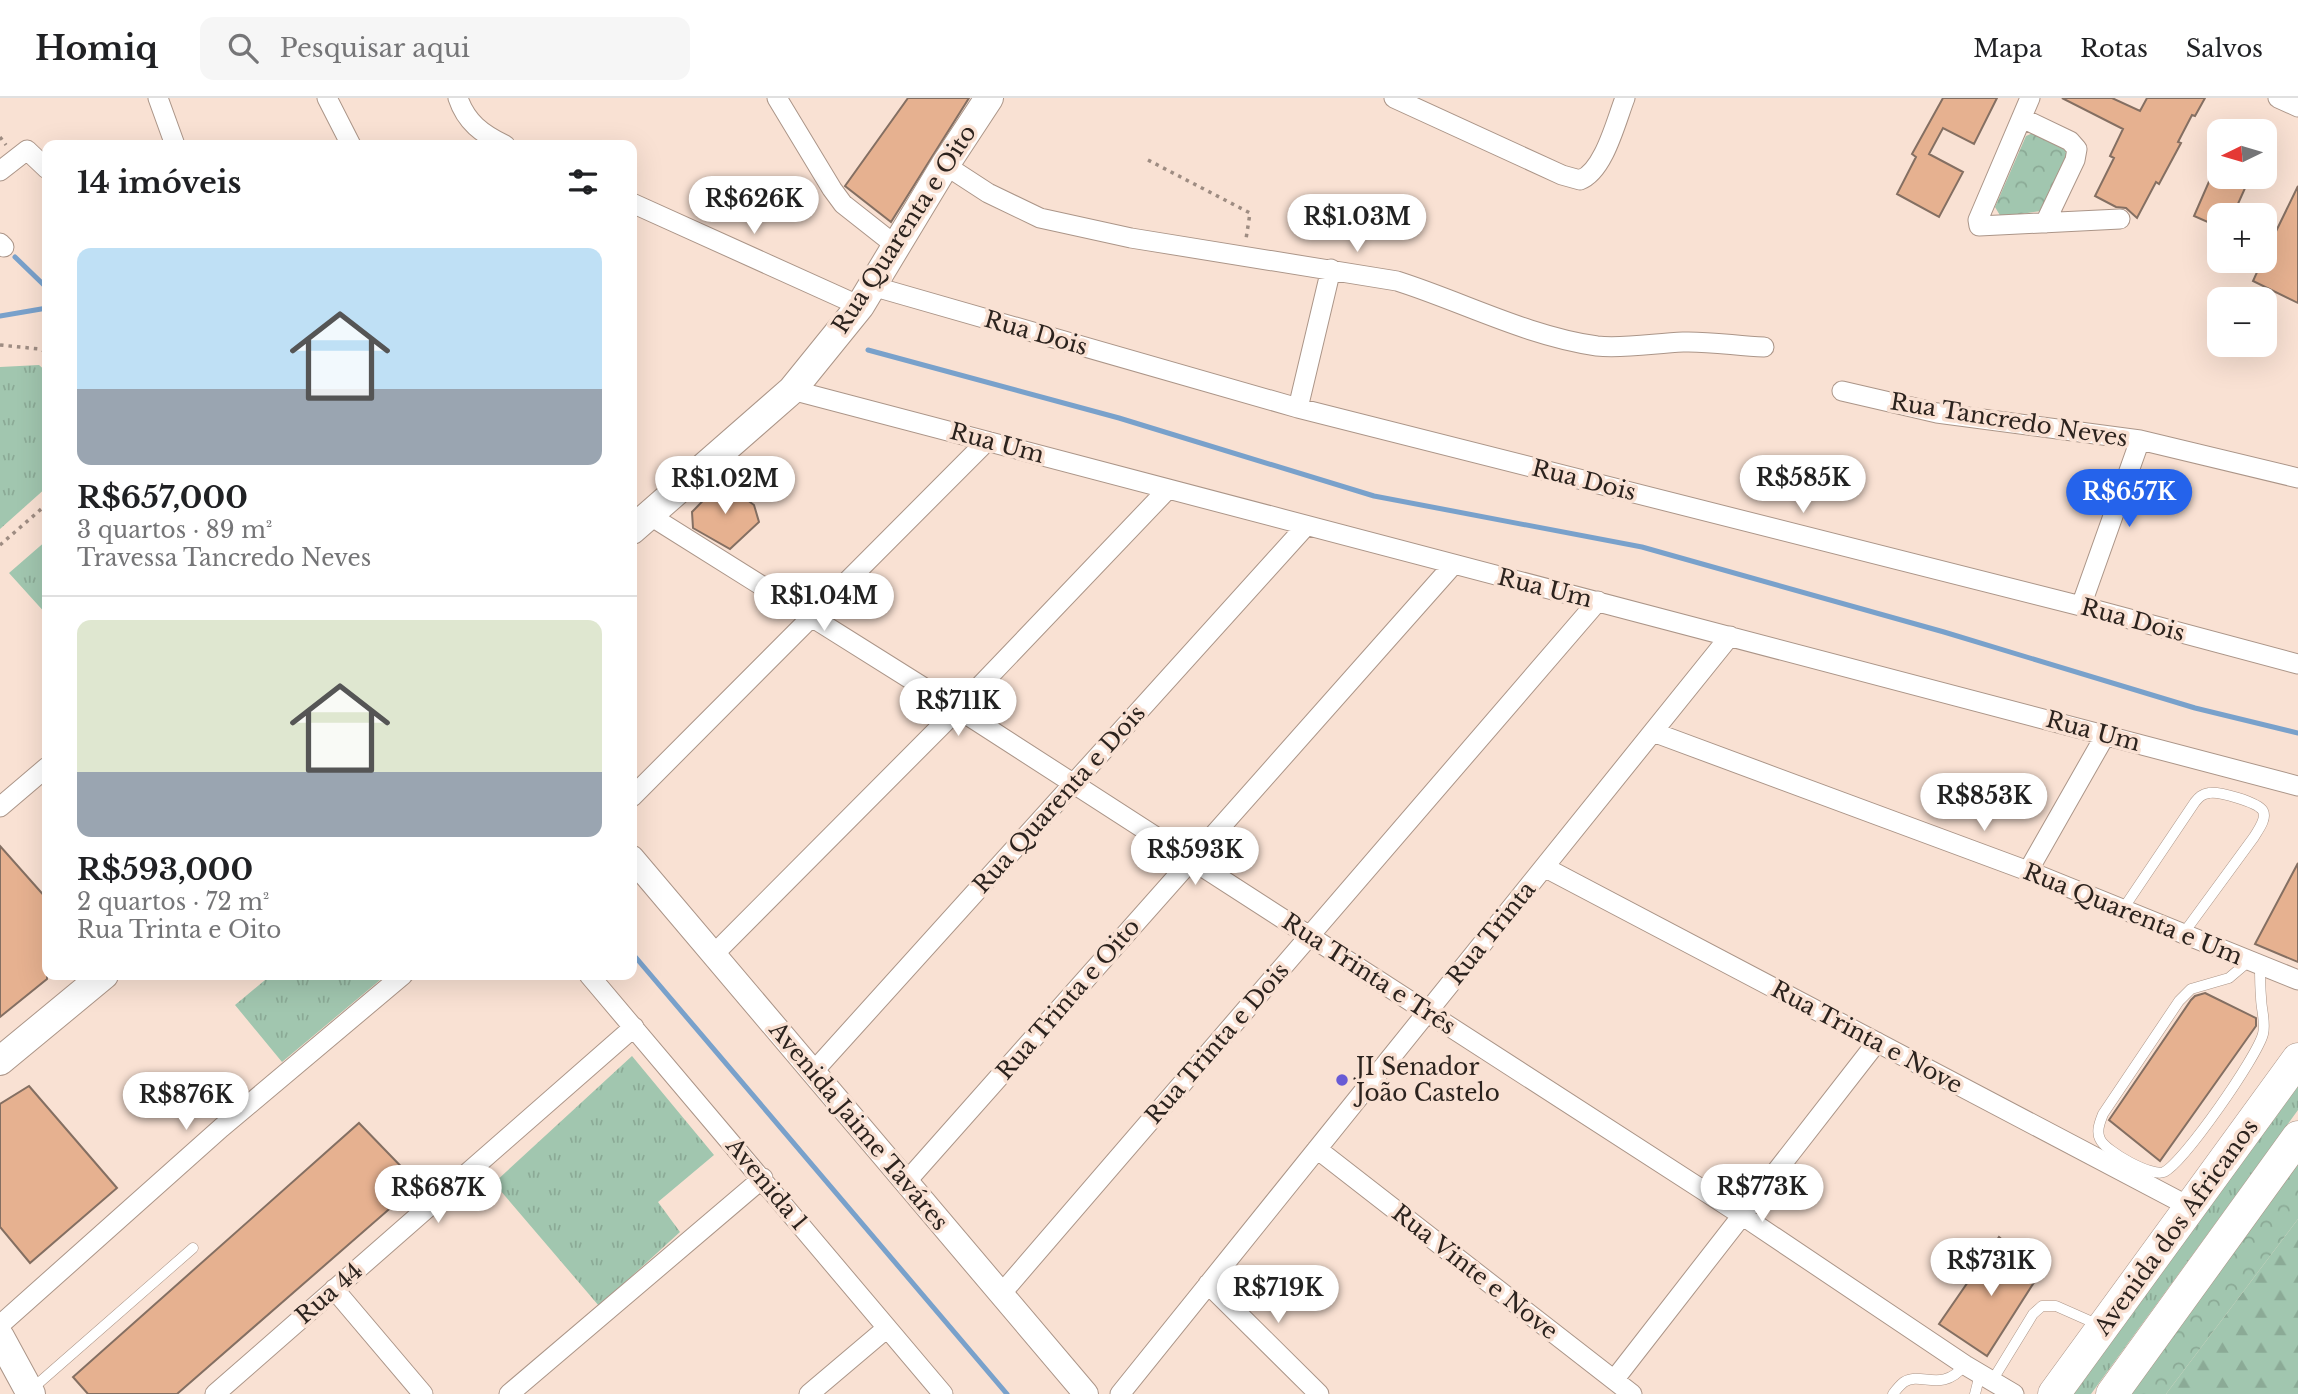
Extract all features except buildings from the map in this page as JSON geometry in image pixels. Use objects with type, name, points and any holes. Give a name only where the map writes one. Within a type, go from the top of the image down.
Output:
[{"type":"main road","name":"Rua Quarenta e Oito","points":[[640,522],[792,390],[866,296],[895,245],[989,98]]},
{"type":"main road","points":[[0,1061],[98,980]]},
{"type":"main road","name":"Avenida dos Africanos","points":[[2054,1394],[2298,1059]]},
{"type":"main road","name":"Avenida dos Africanos","points":[[2112,1394],[2298,1137]]},
{"type":"main road","points":[[0,1337],[30,1393]]},
{"type":"street","points":[[158,98],[173,140]]},
{"type":"street","points":[[327,98],[348,140]]},
{"type":"street","points":[[458,98],[463,113],[473,126],[497,140]]},
{"type":"street","points":[[777,98],[832,190],[844,204],[895,245]]},
{"type":"street","points":[[1394,98],[1562,175],[1580,180],[1592,174],[1603,155],[1625,98]]},
{"type":"street","points":[[2030,98],[1978,225],[1983,228],[2120,219]]},
{"type":"street","points":[[2278,98],[2298,107]]},
{"type":"street","points":[[2022,118],[2070,141],[2077,149],[2075,160],[2045,223]]},
{"type":"street","points":[[0,171],[23,151],[29,151],[42,164]]},
{"type":"street","points":[[945,165],[988,193],[1040,218],[1131,238],[1397,281],[1435,293],[1482,313],[1598,346],[1686,342],[1763,348]]},
{"type":"street","name":"Rua Dois","points":[[637,205],[866,296],[2081,606],[2298,664]]},
{"type":"street","points":[[1298,408],[1331,269]]},
{"type":"street","name":"Rua Um","points":[[792,390],[2298,786]]},
{"type":"street","name":"Rua Tancredo Neves","points":[[1842,391],[1937,413],[2140,440],[2298,478]]},
{"type":"street","points":[[2081,606],[2140,440]]},
{"type":"street","points":[[637,792],[987,441]]},
{"type":"street","points":[[713,955],[958,709],[1168,489]]},
{"type":"street","name":"Rua Trinta e Três","points":[[640,522],[812,616],[1743,1216],[2014,1394]]},
{"type":"street","name":"Rua Quarenta e Dois","points":[[813,1072],[1306,526]]},
{"type":"street","name":"Rua Trinta e Oito","points":[[906,1182],[1453,565]]},
{"type":"street","name":"Rua Trinta e Dois","points":[[1001,1294],[1598,601]]},
{"type":"street","name":"Rua Trinta","points":[[1119,1394],[1730,636]]},
{"type":"street","name":"Rua Quarenta e Um","points":[[1653,732],[2028,871],[2298,980]]},
{"type":"street","points":[[2028,871],[2106,734]]},
{"type":"street","points":[[0,807],[42,771]]},
{"type":"street","name":"Avenida Jaime Taváres","points":[[637,865],[1086,1394]]},
{"type":"street","name":"Rua Trinta e Nove","points":[[1545,867],[2190,1207]]},
{"type":"street","points":[[0,1325],[221,1128],[397,980]]},
{"type":"street","name":"Avenida 1","points":[[593,980],[943,1394]]},
{"type":"street","name":"Rua 44","points":[[215,1394],[634,1027]]},
{"type":"street","points":[[1614,1380],[1877,1042]]},
{"type":"street","name":"Rua Vinte e Nove","points":[[1317,1149],[1632,1394]]},
{"type":"street","points":[[509,1394],[763,1178]]},
{"type":"street","points":[[1208,1284],[1319,1394]]},
{"type":"street","points":[[334,1289],[423,1394]]},
{"type":"street","points":[[809,1394],[887,1328]]},
{"type":"lane","points":[[2123,909],[2194,802],[2204,793],[2214,792],[2234,797],[2260,807],[2263,820],[2254,837],[2183,934]]},
{"type":"lane","points":[[2254,963],[2264,1032],[2258,1049],[2217,1110],[2182,1155],[2161,1174],[2151,1172],[2109,1150],[2099,1139],[2098,1128],[2103,1114],[2179,1001],[2191,989],[2229,978],[2254,963]]},
{"type":"lane","points":[[30,1393],[193,1248]]},
{"type":"lane","points":[[1975,1394],[1979,1373],[2042,1306],[2056,1306],[2103,1327]]},
{"type":"lane","points":[[1892,1394],[1905,1381],[1939,1382],[1959,1373],[1979,1373]]},
{"type":"path","points":[[1148,160],[1250,213],[1243,255]]},
{"type":"path","points":[[0,345],[42,351]]},
{"type":"path","points":[[0,545],[42,507]]},
{"type":"green space","points":[[2035,132],[2066,146],[2069,153],[2041,211],[2001,217],[1995,207],[2026,136]]},
{"type":"green space","points":[[39,365],[42,368],[42,491],[0,529],[0,367]]},
{"type":"green space","points":[[42,544],[42,609],[9,573]]},
{"type":"green space","points":[[265,980],[380,980],[282,1062],[235,1005]]},
{"type":"green space","points":[[632,1056],[714,1155],[658,1202],[680,1232],[599,1306],[494,1183]]},
{"type":"green space","points":[[2298,1081],[2298,1110],[2091,1394],[2070,1394]]},
{"type":"green space","points":[[2298,1157],[2298,1219],[2166,1394],[2127,1394]]},
{"type":"green space","points":[[2298,1219],[2298,1394],[2166,1394]]},
{"type":"waterway","points":[[15,257],[42,283]]},
{"type":"waterway","points":[[0,316],[42,309]]},
{"type":"waterway","points":[[868,350],[1119,418],[1374,496],[1642,547],[1944,632],[2195,708],[2298,733]]},
{"type":"waterway","points":[[637,959],[1007,1394]]},
{"type":"place","name":"JI Senador João Castelo","points":[[1342,1080]]}]
